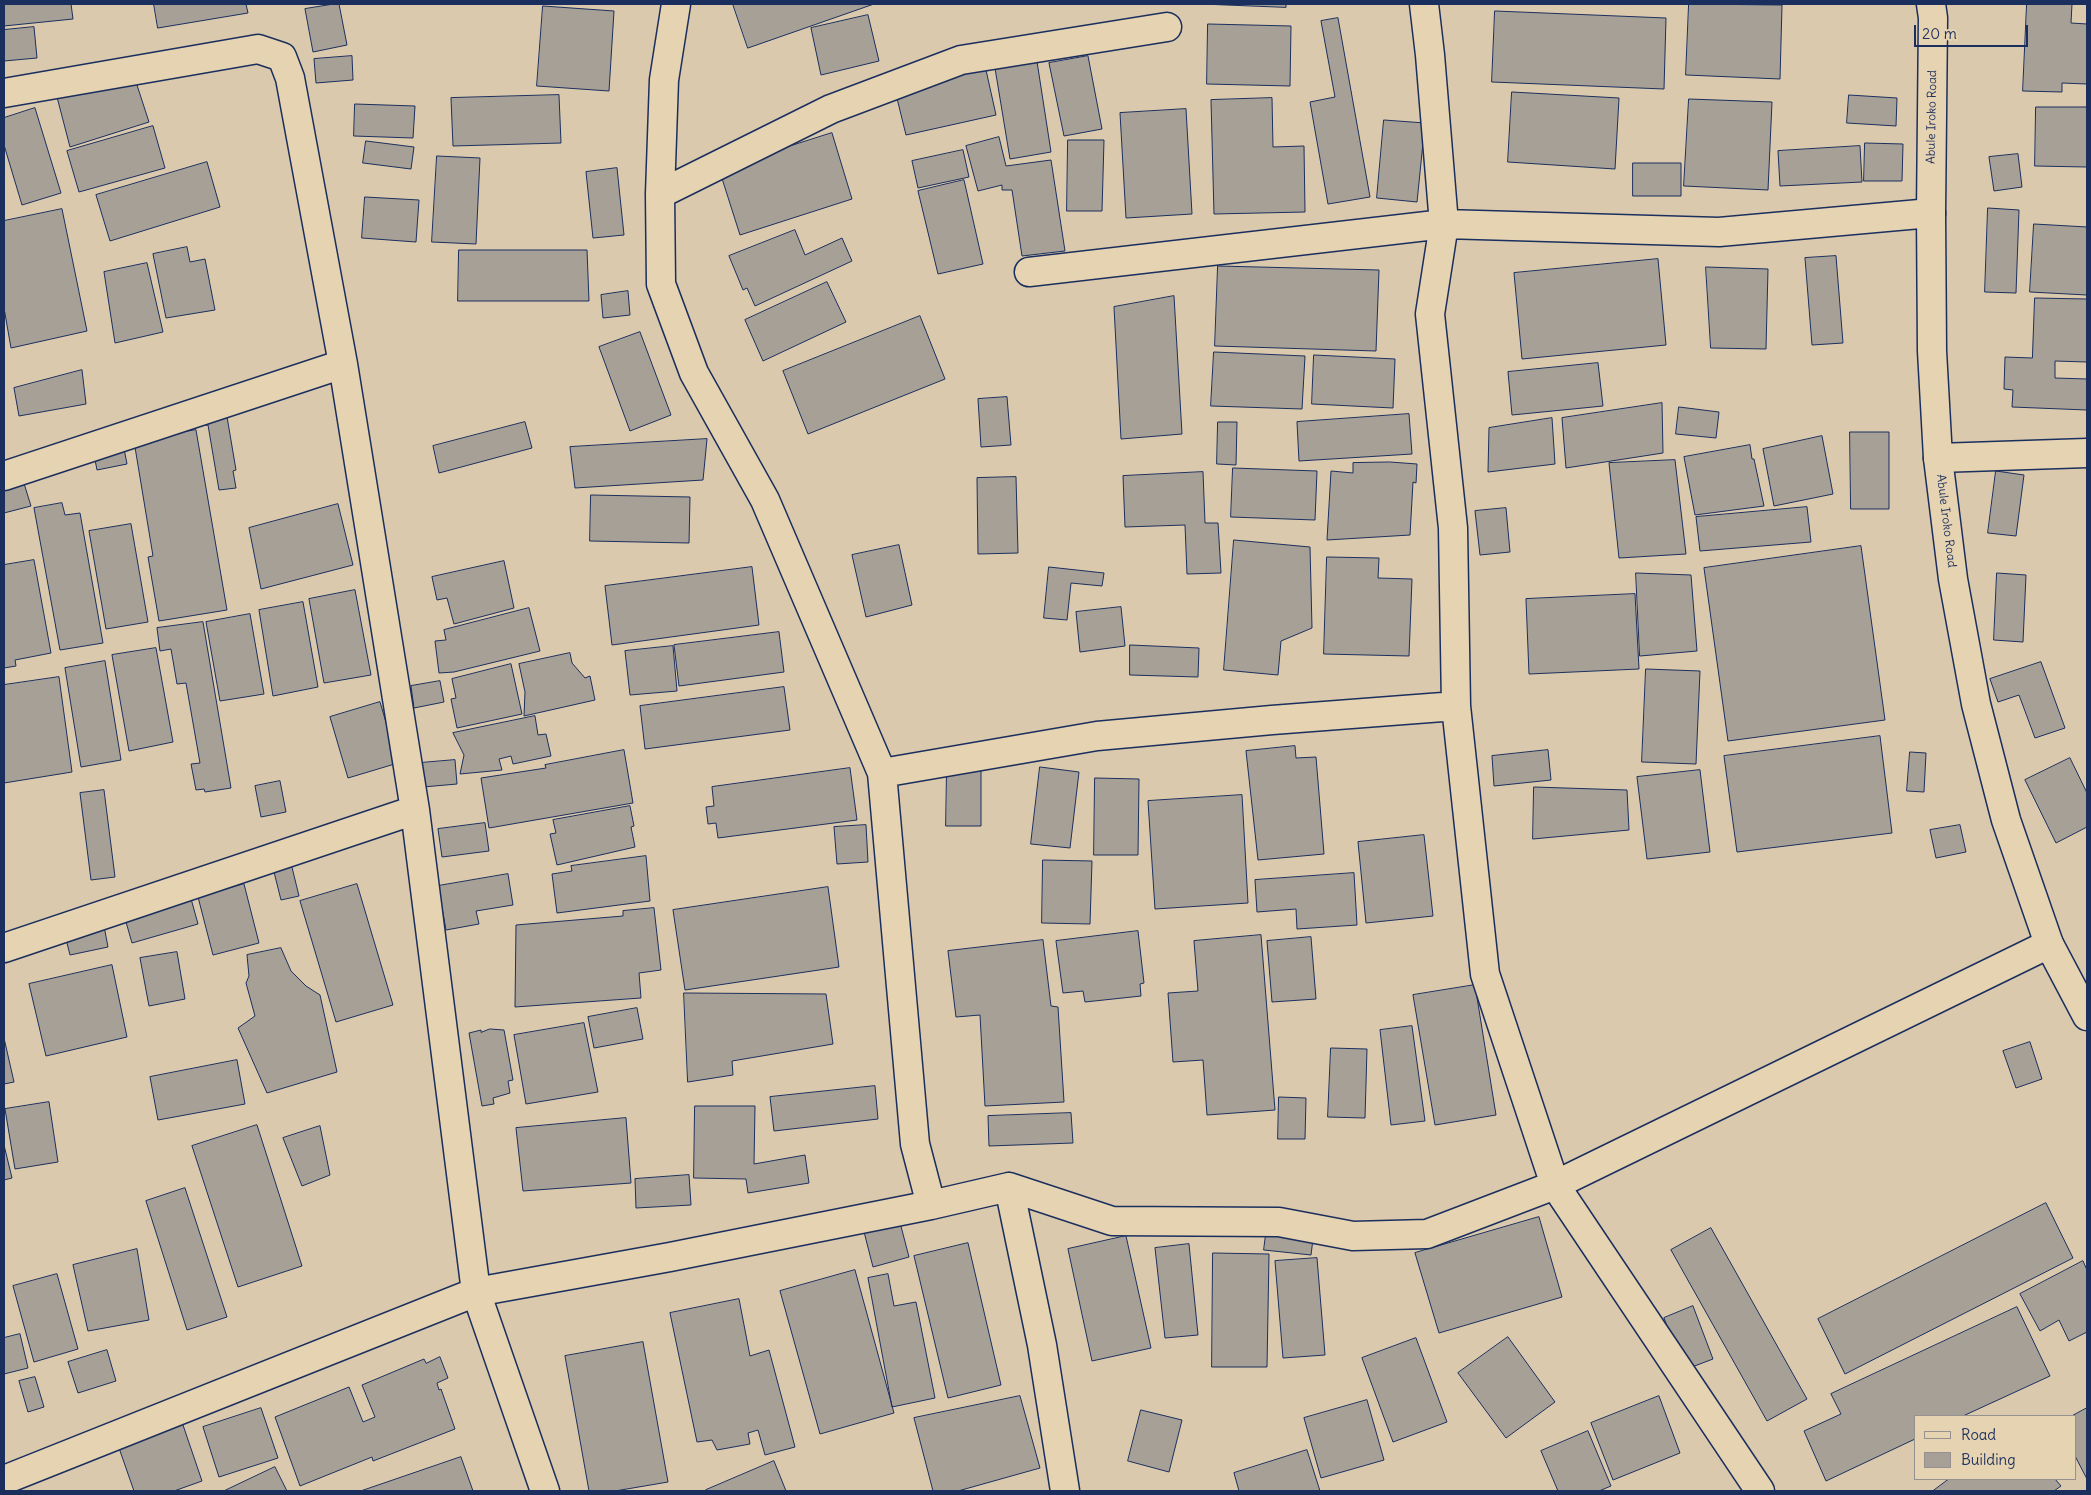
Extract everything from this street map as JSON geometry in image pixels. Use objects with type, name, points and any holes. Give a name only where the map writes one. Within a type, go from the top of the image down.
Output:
[{"type":"street","points":[[676,4],[664,80],[660,194],[662,284],[694,373],[765,500],[882,773],[915,1144],[931,1205]]},
{"type":"street","points":[[1424,4],[1444,224],[1430,314],[1454,528],[1456,706],[1485,974],[1555,1184],[1760,1491]]},
{"type":"street","name":"Abule Iroko Road","points":[[1931,4],[1933,18],[1932,351],[1938,458],[1953,579],[1976,704],[2006,820],[2049,944],[2087,1016]]},
{"type":"street","points":[[660,194],[830,109],[961,60],[1167,27]]},
{"type":"street","points":[[4,93],[258,49],[282,56],[290,78],[343,364],[415,810],[476,1292],[545,1491]]},
{"type":"street","points":[[1029,272],[1444,224],[1719,232],[1931,213]]},
{"type":"street","points":[[4,476],[343,364]]},
{"type":"street","points":[[1938,458],[2087,454]]},
{"type":"street","points":[[882,773],[1097,736],[1456,706]]},
{"type":"street","points":[[4,948],[415,810]]},
{"type":"street","points":[[16,1482],[476,1292],[670,1258],[931,1205],[1008,1187],[1112,1221],[1279,1222],[1352,1236],[1427,1234],[1555,1184],[2049,944]]},
{"type":"street","points":[[1008,1187],[1042,1345],[1065,1491]]},
{"type":"building","points":[[4,4],[71,4],[73,19],[4,26]]},
{"type":"building","points":[[154,4],[246,4],[248,13],[158,28]]},
{"type":"building","points":[[339,4],[347,45],[313,52],[305,9]]},
{"type":"building","points":[[733,4],[874,4],[748,48]]},
{"type":"building","points":[[1202,4],[1286,4],[1286,7]]},
{"type":"building","points":[[1689,4],[1782,5],[1780,79],[1686,75]]},
{"type":"building","points":[[2027,4],[2072,4],[2071,23],[2087,24],[2087,84],[2062,83],[2062,92],[2023,91]]},
{"type":"building","points":[[543,6],[614,11],[609,91],[537,86]]},
{"type":"building","points":[[1495,11],[1666,18],[1664,89],[1492,82]]},
{"type":"building","points":[[868,15],[879,61],[821,75],[811,28]]},
{"type":"building","points":[[1338,18],[1370,197],[1328,204],[1310,102],[1335,97],[1321,21]]},
{"type":"building","points":[[1208,24],[1291,26],[1290,86],[1207,84]]},
{"type":"building","points":[[34,27],[37,58],[4,61],[4,30]]},
{"type":"building","points":[[1036,55],[1051,152],[1010,159],[994,62]]},
{"type":"building","points":[[352,56],[353,80],[316,83],[314,59]]},
{"type":"building","points":[[1088,56],[1102,129],[1064,136],[1049,63]]},
{"type":"building","points":[[984,61],[996,115],[906,135],[893,82]]},
{"type":"building","points":[[135,79],[149,122],[70,147],[57,97]]},
{"type":"building","points":[[1512,92],[1619,98],[1615,169],[1508,162]]},
{"type":"building","points":[[559,95],[561,143],[453,146],[451,98]]},
{"type":"building","points":[[1849,95],[1897,98],[1896,126],[1847,123]]},
{"type":"building","points":[[1272,98],[1273,147],[1304,146],[1305,212],[1214,214],[1211,100]]},
{"type":"building","points":[[1689,99],[1772,102],[1768,190],[1684,186]]},
{"type":"building","points":[[355,104],[415,106],[413,138],[354,136]]},
{"type":"building","points":[[2036,107],[2087,107],[2087,167],[2035,166]]},
{"type":"building","points":[[35,108],[61,193],[22,205],[4,145],[4,118]]},
{"type":"building","points":[[1186,109],[1192,214],[1126,218],[1120,113]]},
{"type":"building","points":[[1384,120],[1425,123],[1417,202],[1377,198]]},
{"type":"building","points":[[153,126],[165,168],[79,192],[67,151]]},
{"type":"building","points":[[832,133],[852,199],[740,235],[719,169]]},
{"type":"building","points":[[999,137],[1006,166],[1051,160],[1065,251],[1022,256],[1012,190],[1002,190],[1002,185],[978,191],[966,146]]},
{"type":"building","points":[[1068,140],[1104,140],[1102,211],[1067,211]]},
{"type":"building","points":[[366,141],[414,147],[411,169],[363,163]]},
{"type":"building","points":[[1865,143],[1903,144],[1902,181],[1864,181]]},
{"type":"building","points":[[1860,146],[1862,182],[1780,186],[1778,151]]},
{"type":"building","points":[[963,150],[969,177],[918,188],[912,161]]},
{"type":"building","points":[[2018,154],[2022,187],[1994,191],[1989,157]]},
{"type":"building","points":[[437,156],[480,158],[476,244],[432,242]]},
{"type":"building","points":[[207,162],[220,207],[110,241],[96,195]]},
{"type":"building","points":[[1633,163],[1681,163],[1681,196],[1633,196]]},
{"type":"building","points":[[617,168],[624,235],[593,238],[586,172]]},
{"type":"building","points":[[964,180],[983,264],[938,274],[918,191]]},
{"type":"building","points":[[365,197],[419,200],[416,242],[362,238]]},
{"type":"building","points":[[1988,208],[2019,210],[2016,293],[1985,292]]},
{"type":"building","points":[[62,209],[87,331],[11,348],[4,308],[4,221]]},
{"type":"building","points":[[2034,224],[2087,227],[2087,295],[2030,292]]},
{"type":"building","points":[[795,230],[805,255],[842,238],[852,261],[755,306],[747,288],[743,290],[729,256]]},
{"type":"building","points":[[187,247],[190,262],[205,259],[215,310],[166,318],[153,254]]},
{"type":"building","points":[[459,250],[587,250],[589,301],[458,301]]},
{"type":"building","points":[[1836,256],[1843,343],[1812,345],[1805,258]]},
{"type":"building","points":[[1658,259],[1666,345],[1522,359],[1514,273]]},
{"type":"building","points":[[147,263],[163,332],[115,343],[104,272]]},
{"type":"building","points":[[1218,266],[1379,270],[1376,351],[1215,346]]},
{"type":"building","points":[[1706,267],[1768,269],[1766,349],[1711,348]]},
{"type":"building","points":[[827,282],[846,322],[763,361],[745,320]]},
{"type":"building","points":[[628,291],[630,315],[603,318],[601,295]]},
{"type":"building","points":[[1174,296],[1182,434],[1121,439],[1114,307]]},
{"type":"building","points":[[2035,298],[2087,299],[2087,362],[2055,361],[2055,378],[2087,379],[2087,410],[2012,407],[2013,390],[2004,389],[2005,357],[2032,358]]},
{"type":"building","points":[[920,316],[945,379],[808,434],[783,371]]},
{"type":"building","points":[[640,332],[671,415],[630,431],[599,347]]},
{"type":"building","points":[[1214,352],[1305,356],[1302,409],[1211,406]]},
{"type":"building","points":[[1314,355],[1395,359],[1393,408],[1312,404]]},
{"type":"building","points":[[1598,363],[1603,406],[1512,415],[1508,372]]},
{"type":"building","points":[[82,370],[86,404],[19,416],[14,388]]},
{"type":"building","points":[[223,393],[236,470],[233,471],[236,488],[219,490],[208,425],[199,426],[194,402]]},
{"type":"building","points":[[1007,397],[1011,445],[981,447],[978,399]]},
{"type":"building","points":[[1662,403],[1663,453],[1566,468],[1562,418]]},
{"type":"building","points":[[1679,407],[1719,412],[1716,438],[1676,434]]},
{"type":"building","points":[[1409,414],[1412,454],[1299,461],[1297,422]]},
{"type":"building","points":[[1552,418],[1555,464],[1488,472],[1489,428]]},
{"type":"building","points":[[525,422],[532,448],[439,473],[433,446]]},
{"type":"building","points":[[1218,422],[1237,422],[1236,465],[1217,464]]},
{"type":"building","points":[[120,428],[127,464],[97,470],[90,434]]},
{"type":"building","points":[[196,430],[227,610],[159,621],[148,557],[153,556],[134,441]]},
{"type":"building","points":[[1850,432],[1889,432],[1889,509],[1851,509]]},
{"type":"building","points":[[1822,436],[1833,494],[1774,506],[1763,449]]},
{"type":"building","points":[[707,439],[703,480],[575,488],[570,447]]},
{"type":"building","points":[[1750,445],[1764,506],[1695,515],[1684,457]]},
{"type":"building","points":[[1675,460],[1686,554],[1619,558],[1609,463]]},
{"type":"building","points":[[1390,462],[1417,464],[1416,483],[1413,482],[1410,535],[1327,540],[1331,471],[1353,473],[1353,463]]},
{"type":"building","points":[[1233,468],[1317,471],[1315,520],[1231,517]]},
{"type":"building","points":[[1996,471],[2024,475],[2016,536],[1988,533]]},
{"type":"building","points":[[1203,472],[1205,523],[1218,523],[1221,573],[1187,574],[1185,525],[1125,527],[1123,476]]},
{"type":"building","points":[[22,477],[31,506],[4,513],[4,482]]},
{"type":"building","points":[[1016,477],[1018,553],[978,554],[977,478]]},
{"type":"building","points":[[591,495],[690,497],[689,543],[590,541]]},
{"type":"building","points":[[62,503],[65,515],[80,513],[103,643],[60,650],[34,508]]},
{"type":"building","points":[[338,504],[353,565],[261,589],[249,528]]},
{"type":"building","points":[[1807,507],[1811,542],[1700,551],[1696,517]]},
{"type":"building","points":[[1506,508],[1510,552],[1480,555],[1475,511]]},
{"type":"building","points":[[131,524],[148,622],[106,629],[89,531]]},
{"type":"building","points":[[1234,540],[1310,547],[1312,628],[1281,641],[1278,675],[1224,670]]},
{"type":"building","points":[[899,545],[912,605],[866,617],[852,555]]},
{"type":"building","points":[[1861,546],[1885,720],[1728,741],[1704,568]]},
{"type":"building","points":[[1327,557],[1379,558],[1378,578],[1412,579],[1409,656],[1324,654]]},
{"type":"building","points":[[34,560],[51,653],[15,660],[16,666],[4,668],[4,565]]},
{"type":"building","points":[[504,561],[514,608],[454,624],[447,598],[437,600],[432,577]]},
{"type":"building","points":[[752,567],[759,625],[612,645],[605,586]]},
{"type":"building","points":[[1049,567],[1104,573],[1102,586],[1071,583],[1067,620],[1044,618]]},
{"type":"building","points":[[1636,573],[1691,575],[1697,651],[1640,656]]},
{"type":"building","points":[[1997,573],[2026,575],[2023,642],[1994,640]]},
{"type":"building","points":[[355,590],[371,675],[324,683],[309,599]]},
{"type":"building","points":[[1635,594],[1639,669],[1529,674],[1526,599]]},
{"type":"building","points":[[303,602],[318,687],[273,696],[259,610]]},
{"type":"building","points":[[1121,607],[1125,646],[1080,652],[1076,612]]},
{"type":"building","points":[[529,608],[540,651],[454,672],[439,673],[435,641],[446,640],[444,630]]},
{"type":"building","points":[[250,614],[264,694],[220,701],[206,622]]},
{"type":"building","points":[[203,622],[231,788],[205,792],[204,789],[196,790],[191,764],[200,763],[186,683],[177,684],[171,649],[160,651],[157,628]]},
{"type":"building","points":[[779,632],[784,672],[679,686],[674,645]]},
{"type":"building","points":[[1130,645],[1199,648],[1198,677],[1130,675]]},
{"type":"building","points":[[673,646],[677,691],[630,695],[625,651]]},
{"type":"building","points":[[156,648],[173,742],[129,751],[112,655]]},
{"type":"building","points":[[570,653],[572,663],[585,678],[590,676],[595,700],[524,716],[525,692],[519,664]]},
{"type":"building","points":[[105,661],[121,760],[81,767],[65,668]]},
{"type":"building","points":[[2041,662],[2065,728],[2035,738],[2019,695],[1998,702],[1990,679]]},
{"type":"building","points":[[511,664],[522,714],[457,728],[451,699],[456,698],[452,679]]},
{"type":"building","points":[[1646,669],[1700,671],[1696,764],[1642,762]]},
{"type":"building","points":[[59,677],[72,772],[4,783],[4,685]]},
{"type":"building","points":[[440,681],[444,702],[414,708],[411,686]]},
{"type":"building","points":[[784,687],[790,730],[645,749],[640,706]]},
{"type":"building","points":[[380,702],[398,763],[348,778],[330,717]]},
{"type":"building","points":[[535,716],[538,735],[546,734],[551,756],[513,764],[511,756],[499,759],[502,770],[460,774],[464,755],[453,733]]},
{"type":"building","points":[[1880,736],[1892,833],[1737,852],[1724,756]]},
{"type":"building","points":[[1295,746],[1296,758],[1316,757],[1324,854],[1258,860],[1246,751]]},
{"type":"building","points":[[624,750],[633,803],[489,828],[481,778],[546,768],[545,765]]},
{"type":"building","points":[[1548,750],[1551,780],[1494,786],[1492,756]]},
{"type":"building","points":[[1910,752],[1926,753],[1924,792],[1907,791]]},
{"type":"building","points":[[2070,758],[2087,793],[2087,827],[2056,843],[2025,780]]},
{"type":"building","points":[[455,760],[457,784],[423,787],[420,763]]},
{"type":"building","points":[[1040,767],[1079,772],[1070,848],[1031,844]]},
{"type":"building","points":[[850,768],[857,820],[718,838],[716,823],[708,824],[706,807],[714,806],[712,787]]},
{"type":"building","points":[[947,768],[981,768],[981,826],[946,826]]},
{"type":"building","points":[[1700,770],[1710,852],[1647,859],[1637,777]]},
{"type":"building","points":[[1095,778],[1139,779],[1138,855],[1094,855]]},
{"type":"building","points":[[280,781],[286,812],[261,817],[255,786]]},
{"type":"building","points":[[1534,787],[1627,790],[1629,830],[1533,839]]},
{"type":"building","points":[[104,790],[115,877],[91,880],[80,793]]},
{"type":"building","points":[[1242,795],[1248,903],[1155,909],[1148,801]]},
{"type":"building","points":[[630,806],[634,826],[631,827],[635,847],[557,865],[550,834],[556,833],[553,820]]},
{"type":"building","points":[[485,823],[489,851],[442,857],[438,829]]},
{"type":"building","points":[[866,825],[868,862],[837,864],[834,827]]},
{"type":"building","points":[[1960,825],[1966,852],[1936,858],[1930,830]]},
{"type":"building","points":[[1424,835],[1433,916],[1366,923],[1358,842]]},
{"type":"building","points":[[289,855],[299,896],[281,900],[271,860]]},
{"type":"building","points":[[646,856],[650,901],[557,913],[552,874],[572,871],[571,866]]},
{"type":"building","points":[[1043,860],[1092,861],[1090,924],[1042,923]]},
{"type":"building","points":[[1354,873],[1357,925],[1297,929],[1296,909],[1257,912],[1255,880]]},
{"type":"building","points":[[508,874],[513,905],[476,911],[479,924],[446,930],[438,886]]},
{"type":"building","points":[[244,884],[259,943],[213,955],[198,897]]},
{"type":"building","points":[[357,884],[393,1005],[336,1022],[300,901]]},
{"type":"building","points":[[828,887],[839,967],[685,990],[673,910]]},
{"type":"building","points":[[190,895],[198,924],[132,943],[124,915]]},
{"type":"building","points":[[654,908],[661,970],[639,973],[641,998],[515,1007],[516,925],[623,916],[623,911]]},
{"type":"building","points":[[104,926],[108,947],[70,955],[65,935]]},
{"type":"building","points":[[1138,931],[1144,983],[1140,984],[1141,996],[1085,1002],[1083,991],[1063,993],[1056,941]]},
{"type":"building","points":[[1261,935],[1275,1110],[1207,1115],[1203,1060],[1173,1062],[1168,993],[1198,991],[1194,941]]},
{"type":"building","points":[[1311,937],[1316,999],[1272,1002],[1267,941]]},
{"type":"building","points":[[1043,940],[1051,1006],[1058,1007],[1064,1102],[985,1106],[980,1015],[956,1017],[948,951]]},
{"type":"building","points":[[281,948],[291,971],[306,986],[320,995],[337,1072],[267,1093],[238,1028],[255,1016],[246,983],[249,976],[247,955]]},
{"type":"building","points":[[177,952],[185,999],[149,1006],[140,958]]},
{"type":"building","points":[[112,965],[127,1037],[46,1056],[29,984]]},
{"type":"building","points":[[1475,985],[1496,1115],[1435,1125],[1413,995]]},
{"type":"building","points":[[684,993],[826,994],[833,1044],[732,1061],[733,1075],[688,1082]]},
{"type":"building","points":[[637,1008],[643,1039],[594,1048],[588,1017]]},
{"type":"building","points":[[584,1023],[598,1092],[526,1104],[514,1035]]},
{"type":"building","points":[[1412,1026],[1425,1121],[1391,1125],[1380,1030]]},
{"type":"building","points":[[490,1029],[504,1030],[513,1080],[508,1081],[510,1093],[493,1098],[494,1104],[482,1106],[469,1033]]},
{"type":"building","points":[[4,1038],[14,1082],[4,1084]]},
{"type":"building","points":[[2030,1042],[2042,1079],[2016,1088],[2003,1051]]},
{"type":"building","points":[[1331,1048],[1367,1049],[1365,1118],[1328,1117]]},
{"type":"building","points":[[237,1060],[245,1104],[158,1120],[150,1077]]},
{"type":"building","points":[[875,1086],[878,1119],[774,1131],[770,1097]]},
{"type":"building","points":[[1279,1097],[1306,1098],[1305,1139],[1278,1139]]},
{"type":"building","points":[[49,1102],[58,1162],[15,1169],[5,1109]]},
{"type":"building","points":[[695,1106],[755,1106],[754,1164],[805,1155],[809,1183],[748,1193],[746,1179],[694,1178]]},
{"type":"building","points":[[1071,1113],[1073,1143],[989,1146],[988,1116]]},
{"type":"building","points":[[626,1118],[631,1183],[523,1191],[516,1128]]},
{"type":"building","points":[[257,1125],[302,1266],[238,1287],[192,1146]]},
{"type":"building","points":[[320,1126],[330,1175],[302,1186],[283,1138]]},
{"type":"building","points":[[4,1145],[12,1178],[4,1180]]},
{"type":"building","points":[[689,1175],[691,1205],[636,1208],[635,1179]]},
{"type":"building","points":[[185,1188],[227,1317],[187,1330],[146,1201]]},
{"type":"building","points":[[2046,1203],[2073,1258],[1845,1374],[1818,1319]]},
{"type":"building","points":[[897,1211],[909,1257],[873,1267],[861,1220]]},
{"type":"building","points":[[1539,1217],[1562,1297],[1439,1333],[1415,1253]]},
{"type":"building","points":[[1268,1218],[1315,1223],[1311,1255],[1264,1250]]},
{"type":"building","points":[[1711,1228],[1807,1399],[1767,1421],[1671,1250]]},
{"type":"building","points":[[1126,1236],[1151,1348],[1092,1361],[1068,1249]]},
{"type":"building","points":[[968,1243],[1001,1385],[948,1398],[914,1256]]},
{"type":"building","points":[[1189,1244],[1198,1335],[1165,1338],[1155,1248]]},
{"type":"building","points":[[137,1249],[149,1320],[88,1331],[73,1265]]},
{"type":"building","points":[[1213,1253],[1269,1254],[1267,1367],[1212,1367]]},
{"type":"building","points":[[1317,1258],[1325,1355],[1283,1358],[1275,1261]]},
{"type":"building","points":[[2083,1261],[2087,1270],[2087,1332],[2069,1341],[2059,1320],[2040,1331],[2020,1294]]},
{"type":"building","points":[[855,1270],[894,1413],[820,1434],[780,1291]]},
{"type":"building","points":[[57,1274],[78,1349],[34,1362],[13,1286]]},
{"type":"building","points":[[888,1274],[894,1306],[916,1302],[935,1398],[892,1407],[868,1278]]},
{"type":"building","points":[[739,1299],[750,1356],[769,1350],[795,1447],[765,1455],[758,1430],[748,1433],[750,1444],[717,1450],[712,1440],[697,1442],[670,1313]]},
{"type":"building","points":[[1693,1306],[1713,1359],[1684,1370],[1664,1318]]},
{"type":"building","points":[[2017,1307],[2050,1376],[1965,1415],[1914,1415],[1914,1439],[1826,1481],[1804,1431],[1841,1414],[1831,1394]]},
{"type":"building","points":[[20,1334],[28,1368],[4,1374],[4,1338]]},
{"type":"building","points":[[1508,1337],[1555,1402],[1506,1438],[1458,1373]]},
{"type":"building","points":[[1416,1338],[1447,1422],[1393,1442],[1362,1358]]},
{"type":"building","points":[[643,1342],[668,1482],[615,1491],[589,1491],[565,1356]]},
{"type":"building","points":[[107,1350],[116,1381],[78,1393],[68,1362]]},
{"type":"building","points":[[440,1357],[448,1378],[437,1383],[439,1390],[441,1389],[455,1429],[373,1461],[372,1457],[300,1486],[275,1417],[349,1387],[363,1422],[375,1417],[362,1385],[424,1359],[426,1363]]},
{"type":"building","points":[[35,1377],[44,1407],[28,1412],[19,1381]]},
{"type":"building","points":[[1020,1396],[1040,1468],[958,1491],[933,1491],[914,1418]]},
{"type":"building","points":[[1659,1396],[1680,1453],[1613,1480],[1591,1423]]},
{"type":"building","points":[[1367,1400],[1384,1460],[1321,1478],[1304,1418]]},
{"type":"building","points":[[261,1408],[278,1458],[219,1477],[203,1427]]},
{"type":"building","points":[[2087,1408],[2087,1479],[2076,1458],[2076,1415],[2074,1415]]},
{"type":"building","points":[[1141,1410],[1182,1420],[1169,1472],[1128,1461]]},
{"type":"building","points":[[183,1425],[202,1481],[174,1491],[134,1491],[119,1448]]},
{"type":"building","points":[[1588,1431],[1611,1486],[1599,1491],[1558,1491],[1541,1451]]},
{"type":"building","points":[[1307,1450],[1320,1491],[1239,1491],[1234,1473]]},
{"type":"building","points":[[461,1457],[473,1491],[361,1491]]},
{"type":"building","points":[[774,1461],[786,1491],[706,1490]]},
{"type":"building","points":[[275,1467],[287,1491],[224,1491]]},
{"type":"building","points":[[1948,1480],[2056,1480],[2061,1486],[2054,1491],[1933,1491]]}]
